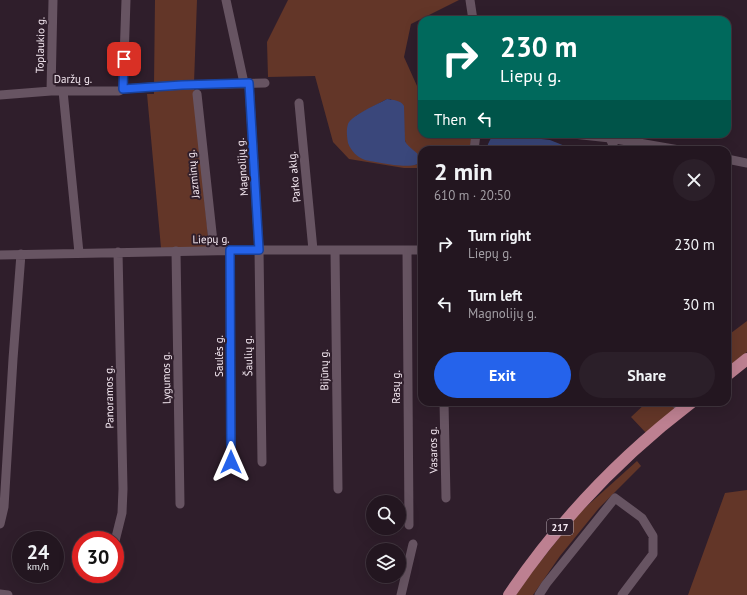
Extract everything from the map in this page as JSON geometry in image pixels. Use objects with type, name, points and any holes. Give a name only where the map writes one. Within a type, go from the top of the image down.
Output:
[{"type":"main road","points":[[731,372],[747,359]]},
{"type":"main road","name":"217","points":[[509,595],[539,553],[588,495],[618,465],[668,420],[678,406]]},
{"type":"street","name":"Toplaukio g.","points":[[51,91],[54,0]]},
{"type":"street","points":[[123,89],[126,0]]},
{"type":"street","name":"Magnolijų g.","points":[[226,0],[246,83],[259,250]]},
{"type":"street","points":[[470,0],[472,16]]},
{"type":"street","name":"Daržų g.","points":[[0,95],[51,91],[119,91],[123,89],[182,85],[265,83]]},
{"type":"street","points":[[63,91],[79,253]]},
{"type":"street","name":"Jazminų g.","points":[[197,94],[214,250]]},
{"type":"street","name":"Parko aklg.","points":[[299,103],[313,250]]},
{"type":"street","points":[[610,138],[613,146]]},
{"type":"street","points":[[610,138],[656,146]]},
{"type":"street","points":[[731,160],[747,163]]},
{"type":"street","name":"Liepų g.","points":[[0,255],[214,250],[418,250]]},
{"type":"street","name":"Saulės g.","points":[[230,250],[231,462]]},
{"type":"street","name":"Šaulių g.","points":[[259,250],[262,462]]},
{"type":"street","name":"Bijūnų g.","points":[[335,250],[338,489]]},
{"type":"street","name":"Rasų g.","points":[[407,250],[409,525]]},
{"type":"street","name":"Lygumos g.","points":[[176,251],[180,504]]},
{"type":"street","name":"Panoramos g.","points":[[118,252],[123,489],[122,513],[118,531]]},
{"type":"street","points":[[0,524],[4,507],[21,254]]},
{"type":"street","name":"Vasaros g.","points":[[444,406],[446,498]]},
{"type":"street","points":[[539,595],[546,584],[615,498],[642,518],[653,536],[653,554],[622,595]]},
{"type":"street","points":[[401,595],[413,544]]},
{"type":"street","points":[[0,594],[8,595]]},
{"type":"shaded area","points":[[155,0],[197,0],[194,83],[154,84]]},
{"type":"shaded area","points":[[288,0],[459,0],[427,16],[418,16],[418,20],[411,24],[404,57],[418,88],[418,138],[472,138],[470,146],[418,146],[418,157],[406,145],[391,99],[387,99],[356,116],[416,165],[418,163],[418,168],[404,168],[349,159],[333,142],[315,76],[268,77],[267,42]]},
{"type":"shaded area","points":[[194,88],[209,247],[161,248],[147,94],[154,94],[154,90]]},
{"type":"shaded area","points":[[747,321],[747,352],[731,365],[731,333]]},
{"type":"shaded area","points":[[643,406],[679,406],[647,434],[631,417]]},
{"type":"shaded area","points":[[637,461],[641,466],[599,508],[560,556],[533,595],[516,595],[577,515]]},
{"type":"shaded area","points":[[747,490],[747,595],[688,595],[725,493]]},
{"type":"water","points":[[387,99],[399,101],[403,104],[405,141],[408,146],[418,154],[418,163],[407,166],[365,160],[359,157],[351,149],[347,136],[348,124],[360,113]]},
{"type":"water","points":[[491,138],[533,138],[550,140],[565,146],[488,146]]},
{"type":"route","points":[[124,59],[123,89],[249,83],[259,250],[230,250],[231,462]]}]
